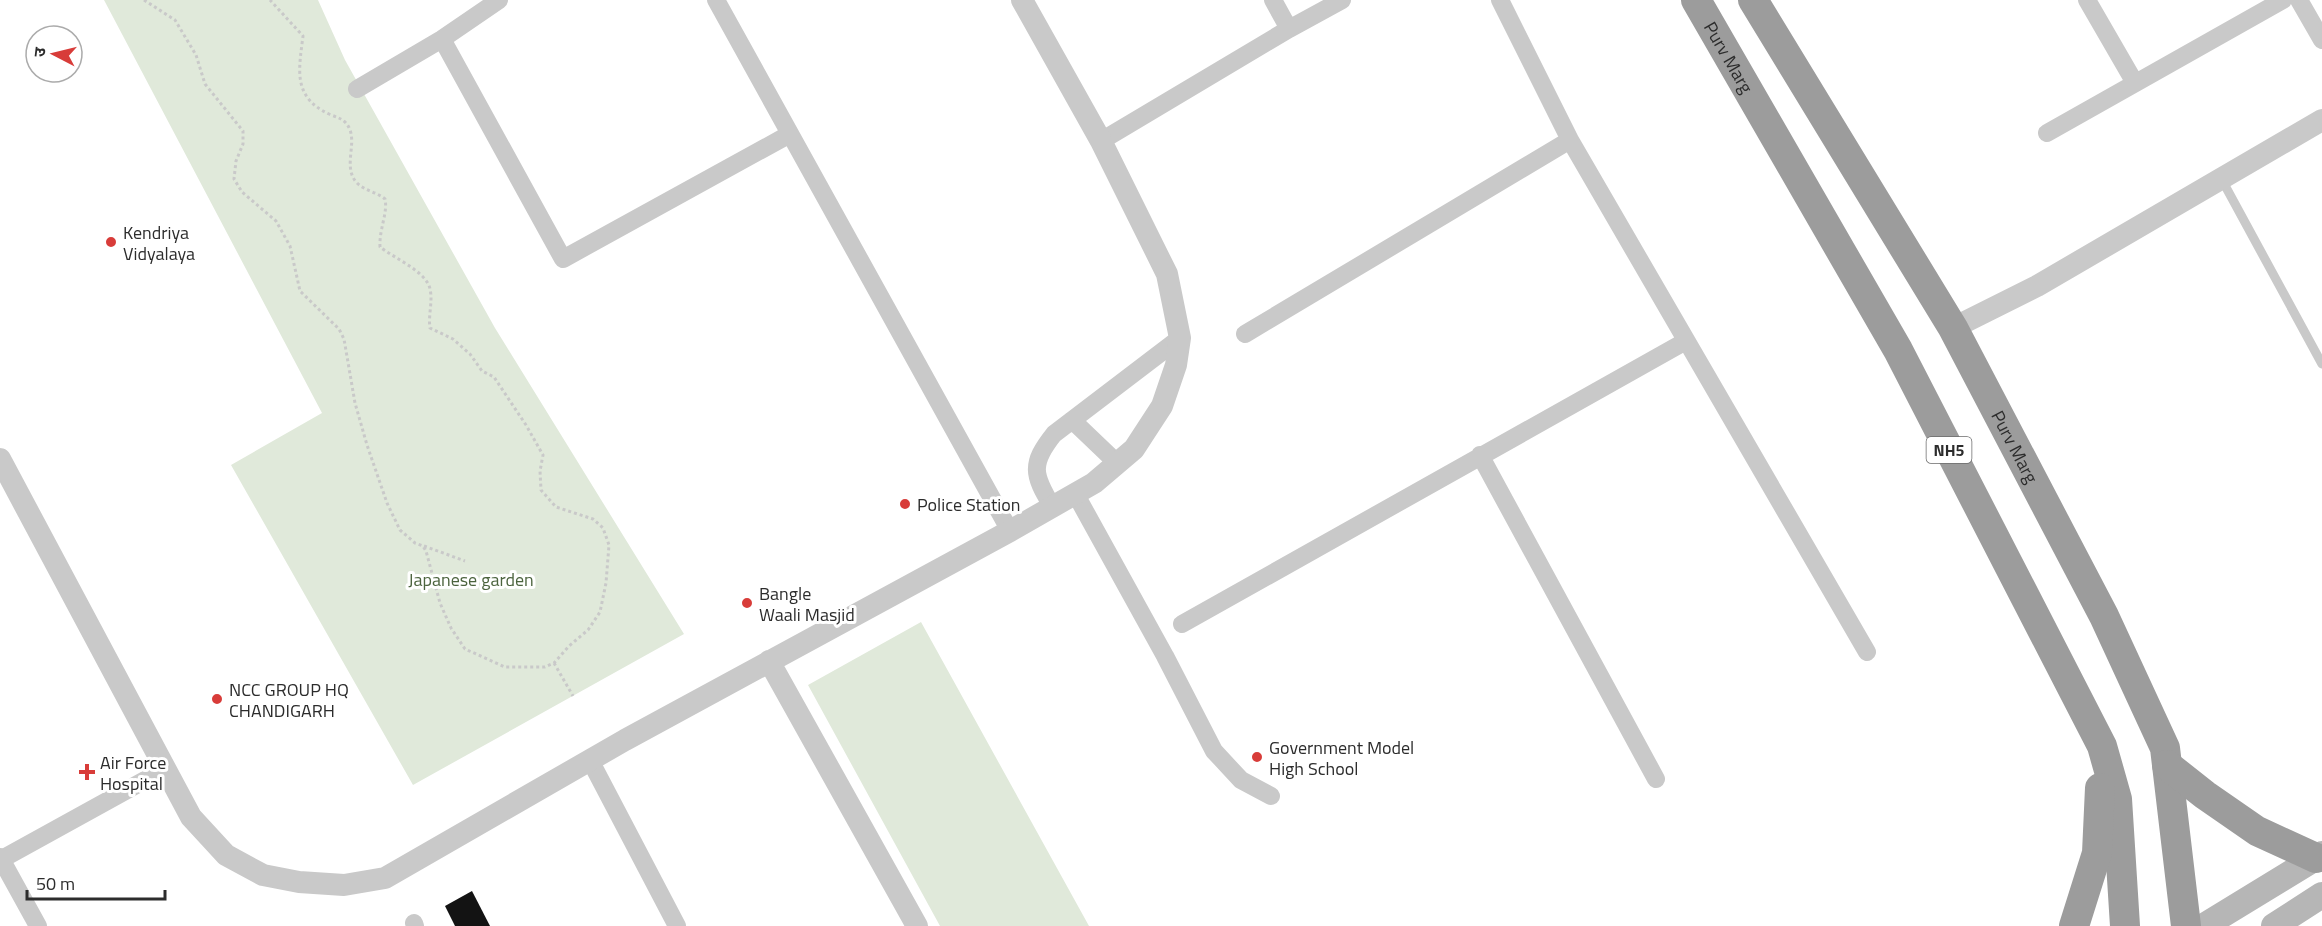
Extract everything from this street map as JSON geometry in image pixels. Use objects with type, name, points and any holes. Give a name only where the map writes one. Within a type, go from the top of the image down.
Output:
[{"type":"highway","name":"Purv Marg","points":[[1696,0],[1898,350],[2102,746],[2117,799],[2125,926]]},
{"type":"highway","name":"Purv Marg","points":[[1753,0],[1953,328],[2104,616],[2165,748],[2186,926]]},
{"type":"highway","points":[[2074,926],[2097,853],[2102,746]]},
{"type":"highway","points":[[2167,765],[2257,831],[2319,856]]},
{"type":"main road","points":[[2204,926],[2319,856]]},
{"type":"main road","points":[[2274,926],[2322,895]]},
{"type":"street","points":[[357,89],[442,39],[499,0]]},
{"type":"street","points":[[716,0],[1010,531]]},
{"type":"street","points":[[0,459],[190,817],[226,855],[262,875],[299,882],[344,885],[385,878],[590,760],[1095,483],[1134,448],[1162,406],[1176,365],[1180,338],[1167,274],[1101,141],[1022,0]]},
{"type":"street","points":[[1273,0],[1289,29]]},
{"type":"street","points":[[1101,141],[1342,0]]},
{"type":"street","points":[[1500,0],[1570,140],[1867,652]]},
{"type":"street","points":[[2087,0],[2135,82]]},
{"type":"street","points":[[2047,133],[2283,0]]},
{"type":"street","points":[[2299,0],[2322,40]]},
{"type":"street","points":[[442,39],[563,259],[790,134]]},
{"type":"street","points":[[1953,328],[2037,286],[2322,120]]},
{"type":"street","points":[[1245,334],[1570,140]]},
{"type":"street","points":[[1052,506],[1039,484],[1036,471],[1041,450],[1054,434],[1180,338]]},
{"type":"street","points":[[1182,624],[1686,341]]},
{"type":"street","points":[[1072,420],[1117,463]]},
{"type":"street","points":[[1480,455],[1656,779]]},
{"type":"street","points":[[1075,493],[1165,656],[1214,751],[1241,780],[1271,796]]},
{"type":"street","points":[[769,661],[916,926]]},
{"type":"street","points":[[590,760],[677,926]]},
{"type":"street","points":[[38,926],[0,859],[165,769]]},
{"type":"lane","points":[[2222,180],[2322,364]]},
{"type":"path","points":[[144,0],[175,20],[196,56],[205,84],[243,131],[243,144],[234,179],[242,192],[276,221],[291,246],[300,291],[339,329],[344,339],[355,403],[364,435],[387,503],[400,530],[415,543],[465,561]]},
{"type":"path","points":[[270,0],[303,36],[299,72],[300,86],[309,101],[319,109],[344,120],[351,131],[352,175],[358,183],[385,199],[387,207],[379,233],[380,247],[426,277],[431,290],[428,317],[430,328],[453,339],[470,354],[482,370],[494,377],[543,455],[540,471],[541,490],[556,507],[593,519],[603,528],[609,545],[606,583],[600,612],[588,630],[554,663],[545,667],[505,668],[465,649],[451,628],[440,603],[423,546]]},
{"type":"path","points":[[554,663],[573,696]]},
{"type":"green space","name":"Japanese garden","points":[[104,0],[318,0],[345,60],[495,328],[684,634],[413,785],[231,465],[322,413]]},
{"type":"green space","points":[[921,622],[1089,926],[940,926],[808,685]]},
{"type":"building","points":[[472,891],[490,926],[455,926],[445,906]]},
{"type":"place","name":"Kendriya Vidyalaya","points":[[111,242]]},
{"type":"place","name":"Police Station","points":[[905,504]]},
{"type":"place","name":"Bangle Waali Masjid","points":[[747,603]]},
{"type":"place","name":"NCC GROUP HQ CHANDIGARH","points":[[217,699]]},
{"type":"place","name":"Government Model High School","points":[[1257,757]]},
{"type":"place","name":"Air Force Hospital","points":[[87,772]]}]
